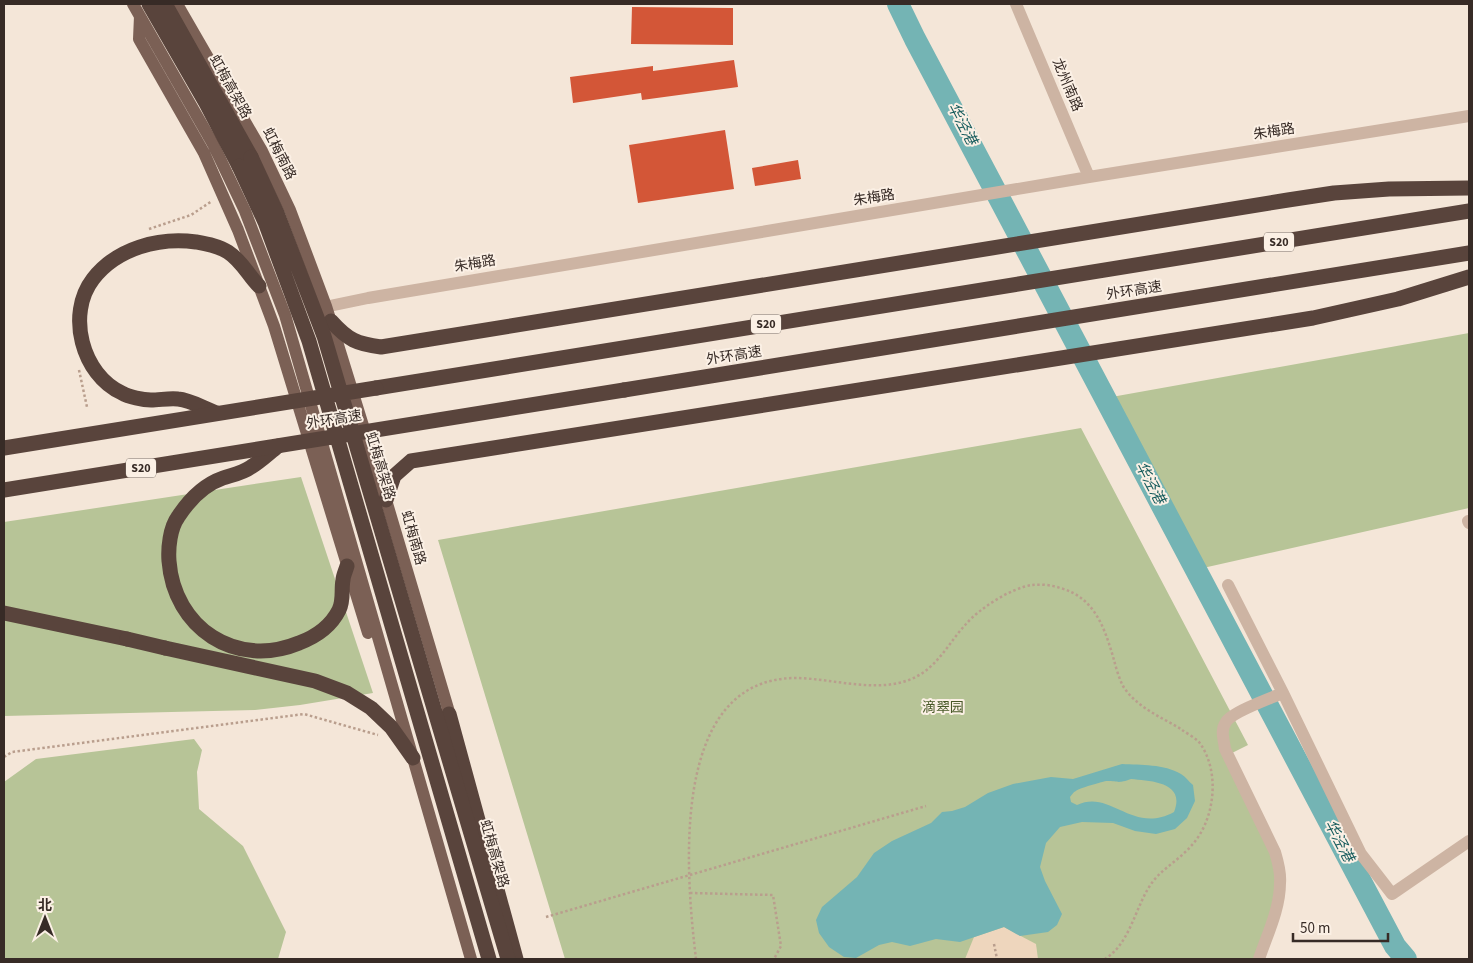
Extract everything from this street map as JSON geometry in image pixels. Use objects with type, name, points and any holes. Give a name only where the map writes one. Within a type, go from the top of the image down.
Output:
[{"type":"highway","name":"虹梅高架路","points":[[149,4],[206,103],[252,193],[265,222],[309,341],[489,959]]},
{"type":"highway","name":"虹梅高架路","points":[[165,4],[267,189],[324,336],[508,959]]},
{"type":"highway","points":[[331,321],[345,336],[353,341],[362,345],[381,347],[1334,193],[1390,189],[1469,188]]},
{"type":"highway","name":"外环高速","points":[[4,448],[1469,211]]},
{"type":"highway","points":[[217,413],[178,399],[149,400],[122,393],[99,377],[85,354],[80,331],[81,304],[93,279],[116,258],[148,244],[178,240],[208,244],[228,252],[243,266],[259,286]]},
{"type":"highway","name":"外环高速","points":[[4,490],[1469,253]]},
{"type":"highway","points":[[386,500],[394,476],[411,462],[1341,313],[1398,299],[1469,277]]},
{"type":"highway","points":[[278,446],[250,468],[220,479],[194,495],[176,519],[168,549],[170,577],[180,604],[199,628],[223,644],[256,652],[284,649],[312,638],[329,624],[339,610],[344,594],[342,581],[347,566]]},
{"type":"highway","points":[[4,613],[315,681],[347,693],[371,708],[391,727],[413,758]]},
{"type":"highway","points":[[450,714],[516,959]]},
{"type":"main road","points":[[133,4],[213,144],[245,211],[285,315],[471,959]]},
{"type":"main road","name":"虹梅南路","points":[[177,4],[262,151],[290,210],[326,306],[386,500],[522,959]]},
{"type":"main road","points":[[140,16],[139,38],[204,154],[274,326],[384,687],[392,707],[401,719]]},
{"type":"street","name":"龙州南路","points":[[1016,4],[1089,177]]},
{"type":"street","name":"朱梅路","points":[[285,315],[368,298],[1021,188],[1469,116]]},
{"type":"street","points":[[1228,586],[1283,693],[1361,854],[1392,894],[1469,841]]},
{"type":"street","points":[[1259,959],[1279,898],[1281,882],[1279,866],[1275,852],[1225,749],[1222,733],[1226,721],[1240,712],[1283,693]]},
{"type":"path","points":[[149,229],[191,215],[209,204],[220,190]]},
{"type":"path","points":[[78,366],[87,408]]},
{"type":"path","points":[[696,959],[688,858],[696,778],[702,753],[712,730],[731,703],[759,685],[778,679],[798,678],[877,685],[897,684],[912,679],[934,663],[967,622],[985,608],[1016,590],[1032,585],[1048,585],[1074,593],[1085,600],[1097,614],[1106,633],[1122,684],[1131,697],[1198,741],[1207,757],[1212,774],[1210,811],[1204,829],[1193,845],[1159,874],[1150,885],[1140,900],[1125,938],[1116,950],[1104,959]]},
{"type":"path","points":[[4,757],[12,752],[304,714],[384,737],[379,732]]},
{"type":"path","points":[[546,917],[926,806]]},
{"type":"path","points":[[690,893],[773,895],[781,946],[774,959]]},
{"type":"path","points":[[994,944],[997,959]]},
{"type":"green space","points":[[1469,333],[1469,508],[1203,568],[1106,398]]},
{"type":"green space","name":"滴翠园","points":[[1081,428],[1248,745],[1226,756],[1276,862],[1276,895],[1255,959],[565,959],[438,540]]},
{"type":"green space","points":[[301,477],[373,693],[255,710],[4,716],[4,522]]},
{"type":"green space","points":[[194,739],[202,750],[197,772],[199,809],[243,846],[286,932],[278,959],[4,959],[4,782],[36,759]]},
{"type":"shaded area","points":[[1004,927],[1036,944],[1038,959],[965,959],[974,937]]},
{"type":"water","points":[[1122,764],[1167,768],[1181,774],[1193,785],[1195,801],[1187,818],[1175,829],[1156,834],[1135,831],[1113,823],[1082,822],[1060,827],[1046,843],[1040,867],[1062,914],[1057,925],[1048,932],[1020,936],[1004,927],[960,942],[936,939],[910,946],[892,942],[879,945],[856,958],[844,957],[829,947],[819,933],[816,920],[822,907],[857,877],[874,853],[892,841],[931,823],[942,812],[965,807],[988,793],[1013,784],[1051,777],[1073,779]],"holes":[[[1131,779],[1157,782],[1171,789],[1175,794],[1174,812],[1159,818],[1146,818],[1134,816],[1101,803],[1089,802],[1077,805],[1071,802],[1070,797],[1077,790],[1107,781],[1120,782]]]},
{"type":"building","points":[[632,7],[733,8],[733,45],[631,44]]},
{"type":"building","points":[[734,60],[738,87],[642,100],[641,93],[573,103],[570,77],[653,66],[653,71]]},
{"type":"building","points":[[725,130],[734,189],[638,203],[629,145]]},
{"type":"building","points":[[798,160],[801,179],[755,186],[752,168]]},
{"type":"waterway","name":"华泾港","points":[[898,4],[1395,946],[1406,959]]}]
